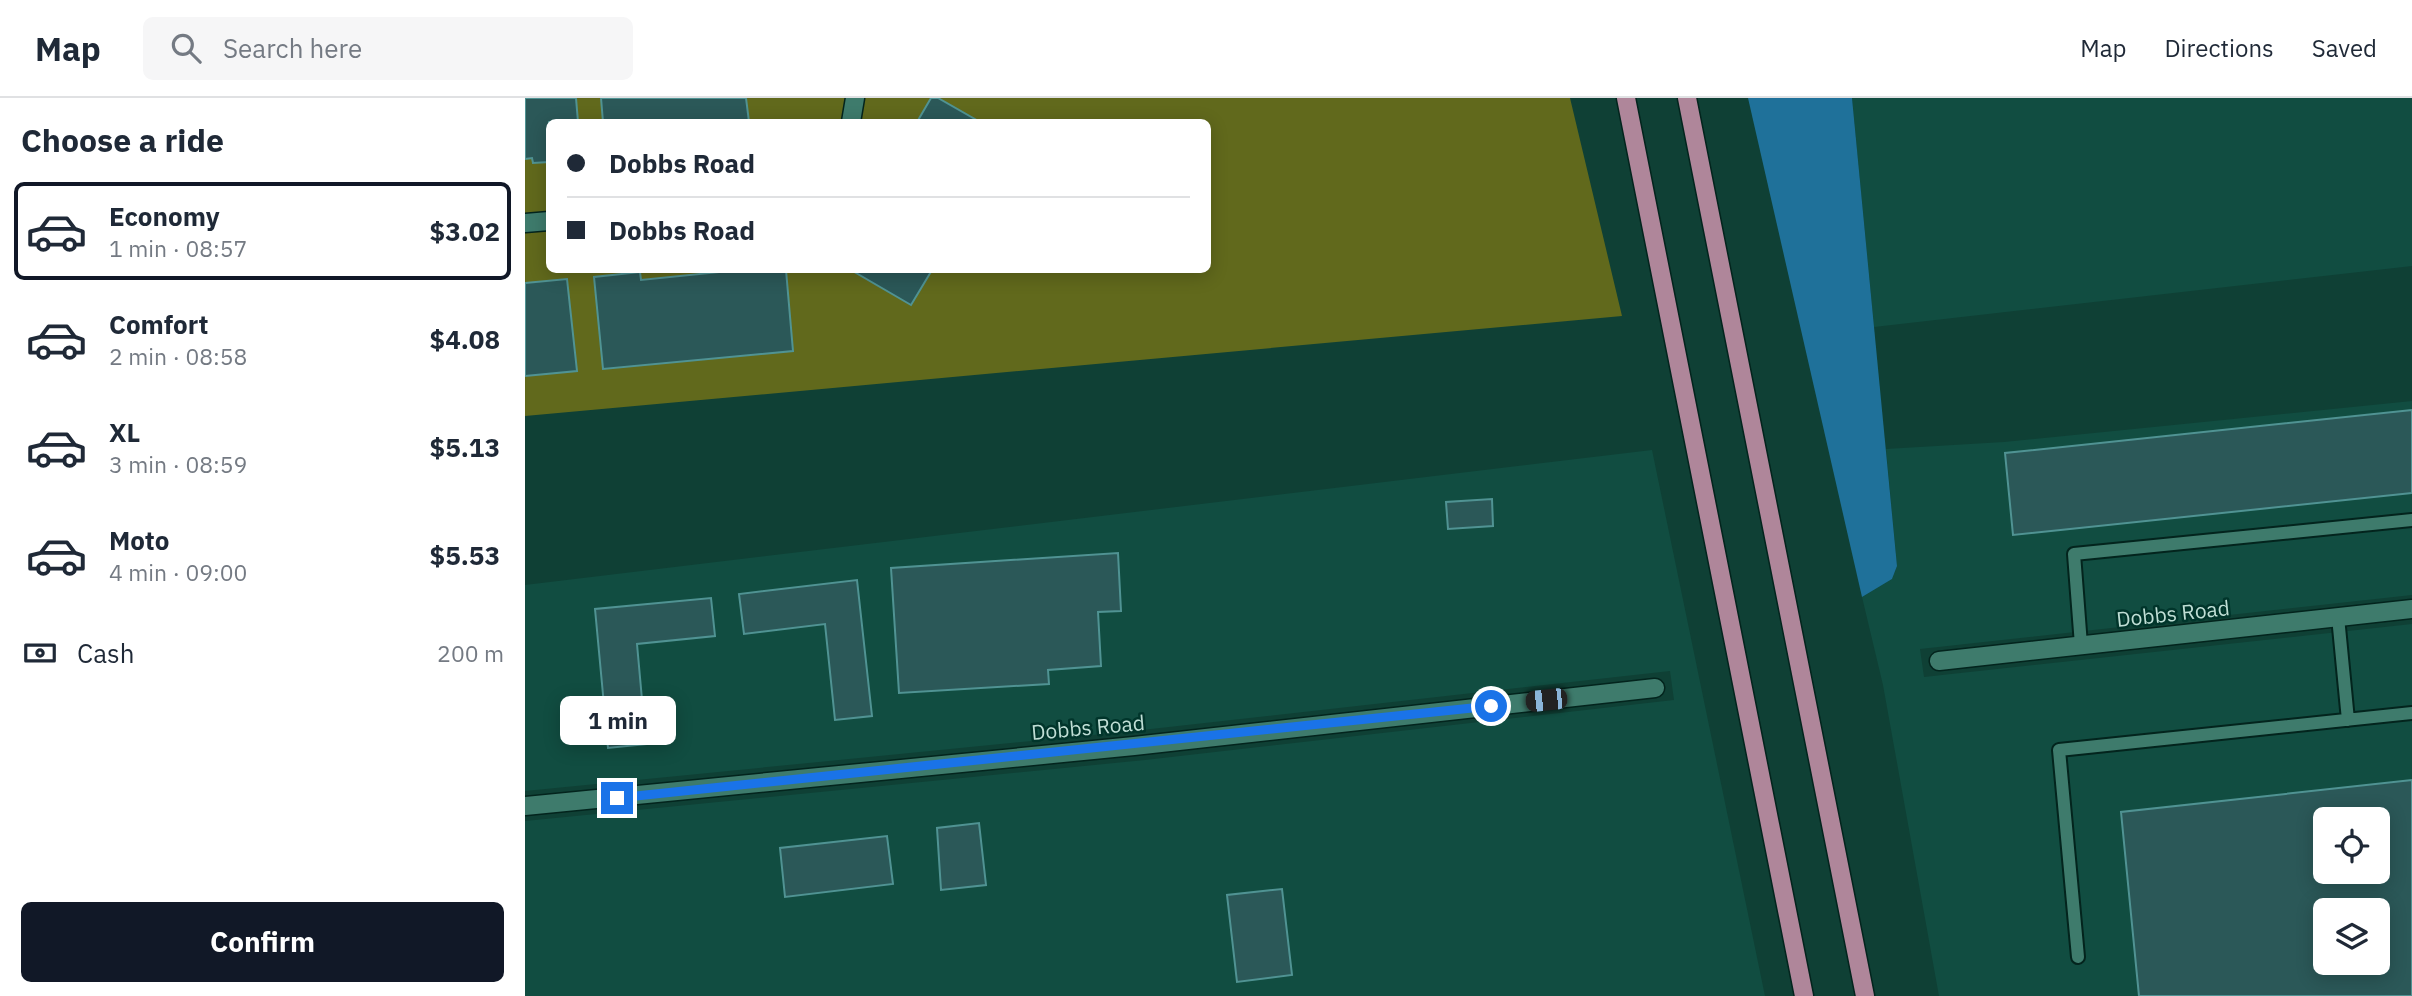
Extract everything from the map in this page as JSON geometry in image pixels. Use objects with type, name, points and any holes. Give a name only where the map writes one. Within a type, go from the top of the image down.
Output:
[{"type":"main road","points":[[1626,98],[1804,996]]},
{"type":"main road","points":[[1687,98],[1865,996]]},
{"type":"street","points":[[852,119],[855,98]]},
{"type":"street","points":[[525,223],[546,221]]},
{"type":"street","name":"Dobbs Road","points":[[1939,661],[2412,609]]},
{"type":"street","name":"Dobbs Road","points":[[525,806],[1134,746],[1655,688]]},
{"type":"lane","points":[[2081,645],[2074,554],[2412,520]]},
{"type":"lane","points":[[2339,617],[2348,720]]},
{"type":"lane","points":[[2078,957],[2059,750],[2412,713]]},
{"type":"shaded area","points":[[1748,98],[1852,98],[1897,566],[1892,579],[1862,597]]},
{"type":"shaded area","points":[[1852,98],[2412,98],[2412,266],[1874,327]]},
{"type":"shaded area","points":[[2412,401],[2412,595],[1920,649],[1924,677],[2412,624],[2412,996],[1939,996],[1883,685],[1862,597],[1892,579],[1897,566],[1886,449],[2004,442]]},
{"type":"shaded area","points":[[1652,450],[1765,996],[525,996],[525,821],[1145,760],[1674,700],[1670,671],[1133,731],[525,791],[525,585]]},
{"type":"green space","points":[[525,98],[1570,98],[1622,316],[525,416]]},
{"type":"building","points":[[525,98],[576,98],[578,119],[546,119],[546,162],[533,163],[532,158],[525,159]]},
{"type":"building","points":[[601,98],[746,98],[749,119],[603,119]]},
{"type":"building","points":[[931,98],[938,98],[975,119],[919,119]]},
{"type":"building","points":[[640,273],[641,280],[710,273],[786,273],[793,351],[603,369],[594,277]]},
{"type":"building","points":[[856,273],[930,273],[911,305]]},
{"type":"building","points":[[567,279],[577,371],[525,376],[525,283]]},
{"type":"building","points":[[2412,410],[2412,493],[2013,535],[2005,453]]},
{"type":"building","points":[[1492,499],[1493,526],[1448,529],[1446,502]]},
{"type":"building","points":[[1118,553],[1121,611],[1098,612],[1101,666],[1048,670],[1049,684],[899,693],[891,568]]},
{"type":"building","points":[[857,580],[872,716],[835,720],[825,624],[744,634],[739,594]]},
{"type":"building","points":[[711,598],[715,636],[637,644],[646,744],[608,748],[595,609]]},
{"type":"building","points":[[2412,780],[2412,996],[2139,996],[2121,812]]},
{"type":"building","points":[[979,823],[986,885],[941,890],[937,828]]},
{"type":"building","points":[[887,836],[893,884],[785,897],[780,848]]},
{"type":"building","points":[[1282,889],[1292,975],[1237,982],[1227,895]]},
{"type":"route","points":[[617,798],[854,771],[1134,746],[1491,706]]}]
